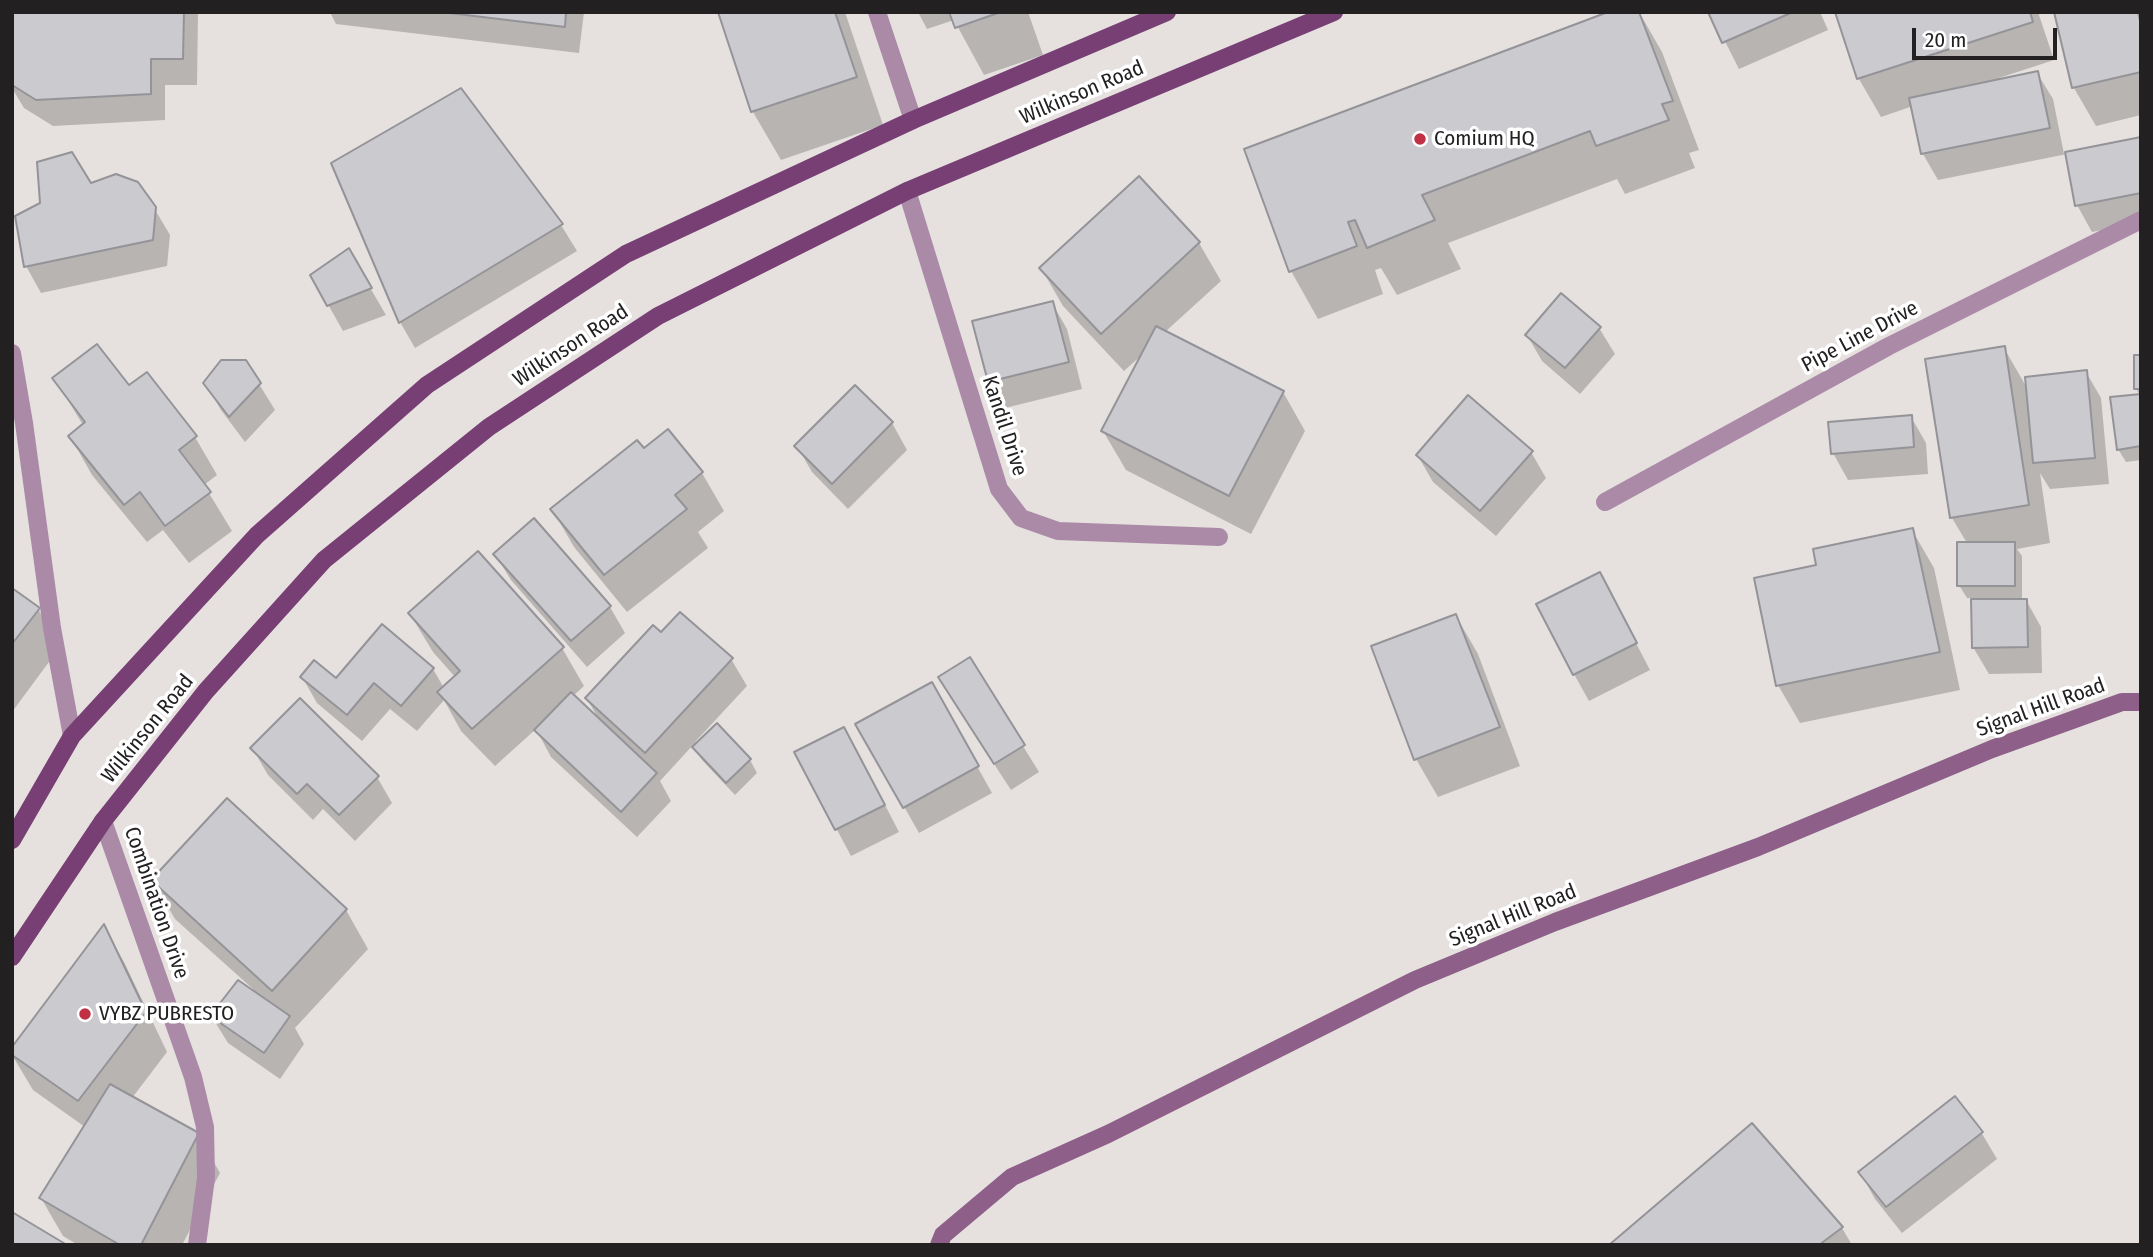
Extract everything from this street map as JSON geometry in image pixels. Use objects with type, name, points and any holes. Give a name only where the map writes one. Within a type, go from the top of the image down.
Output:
[{"type":"main road","name":"Wilkinson Road","points":[[12,840],[72,736],[257,535],[427,384],[626,254],[913,120],[1167,12]]},
{"type":"main road","name":"Wilkinson Road","points":[[12,957],[103,821],[206,691],[324,560],[489,427],[658,316],[908,191],[1334,12]]},
{"type":"main road","name":"Signal Hill Road","points":[[939,1245],[943,1235],[1012,1177],[1108,1134],[1415,980],[1555,922],[1758,847],[1992,749],[2122,702],[2141,702]]},
{"type":"street","points":[[877,12],[913,120]]},
{"type":"street","name":"Kandil Drive","points":[[908,191],[999,489],[1021,518],[1058,531],[1219,537]]},
{"type":"street","name":"Pipe Line Drive","points":[[1605,502],[1889,346],[2141,220]]},
{"type":"street","points":[[12,353],[52,628],[72,736]]},
{"type":"street","name":"Combination Drive","points":[[103,821],[194,1077],[205,1127],[206,1178],[197,1245]]},
{"type":"building","points":[[12,12],[184,12],[183,59],[151,59],[151,94],[36,100],[12,85]]},
{"type":"building","points":[[441,12],[566,12],[565,27]]},
{"type":"building","points":[[718,12],[835,12],[857,77],[751,112]]},
{"type":"building","points":[[949,12],[1001,12],[955,28]]},
{"type":"building","name":"Comium HQ","points":[[1608,12],[1639,12],[1673,101],[1662,104],[1669,120],[1596,146],[1590,131],[1422,195],[1435,220],[1367,248],[1355,220],[1348,222],[1357,246],[1289,272],[1244,149]]},
{"type":"building","points":[[1708,12],[1793,12],[1722,43]]},
{"type":"building","points":[[1835,12],[2030,12],[2033,22],[1857,79]]},
{"type":"building","points":[[2054,12],[2138,12],[2141,25],[2141,72],[2072,88]]},
{"type":"building","points":[[2038,71],[2050,128],[1921,154],[1909,98]]},
{"type":"building","points":[[461,88],[563,224],[399,323],[331,163]]},
{"type":"building","points":[[2141,137],[2141,193],[2075,206],[2065,152]]},
{"type":"building","points":[[72,152],[91,183],[116,174],[138,182],[156,207],[153,240],[24,267],[15,216],[40,203],[37,162]]},
{"type":"building","points":[[1139,176],[1200,242],[1101,334],[1039,268]]},
{"type":"building","points":[[349,248],[372,288],[327,306],[310,275]]},
{"type":"building","points":[[1561,293],[1601,327],[1565,368],[1525,335]]},
{"type":"building","points":[[1053,301],[1069,362],[988,382],[972,321]]},
{"type":"building","points":[[1156,326],[1284,391],[1229,496],[1101,431]]},
{"type":"building","points":[[97,344],[129,385],[147,372],[197,436],[179,450],[211,492],[165,526],[140,492],[124,505],[68,436],[85,422],[52,378]]},
{"type":"building","points":[[2005,346],[2029,505],[1950,518],[1925,359]]},
{"type":"building","points":[[2134,355],[2141,355],[2141,389],[2134,389]]},
{"type":"building","points":[[221,360],[246,360],[261,383],[229,417],[203,383]]},
{"type":"building","points":[[2087,370],[2095,458],[2033,463],[2025,377]]},
{"type":"building","points":[[855,385],[893,422],[832,484],[794,446]]},
{"type":"building","points":[[2141,394],[2141,446],[2117,450],[2110,397]]},
{"type":"building","points":[[1468,395],[1533,451],[1480,511],[1416,455]]},
{"type":"building","points":[[1912,415],[1914,447],[1831,454],[1828,422]]},
{"type":"building","points":[[668,429],[703,472],[675,495],[687,509],[604,575],[550,509],[637,440],[644,448]]},
{"type":"building","points":[[534,518],[611,606],[571,641],[493,554]]},
{"type":"building","points":[[1913,528],[1940,652],[1776,686],[1754,578],[1816,565],[1813,549]]},
{"type":"building","points":[[1957,542],[2015,542],[2015,586],[1957,586]]},
{"type":"building","points":[[478,551],[564,647],[472,729],[437,692],[460,671],[408,613]]},
{"type":"building","points":[[1600,572],[1637,643],[1573,675],[1536,604]]},
{"type":"building","points":[[12,588],[40,608],[12,644]]},
{"type":"building","points":[[1971,599],[2027,599],[2028,647],[1972,648]]},
{"type":"building","points":[[680,612],[733,658],[645,753],[585,698],[653,625],[661,632]]},
{"type":"building","points":[[1456,614],[1500,727],[1414,760],[1371,646]]},
{"type":"building","points":[[382,624],[434,668],[401,706],[374,683],[347,715],[300,677],[314,660],[336,678]]},
{"type":"building","points":[[970,657],[1025,745],[994,764],[938,677]]},
{"type":"building","points":[[932,682],[979,766],[903,808],[855,724]]},
{"type":"building","points":[[571,692],[657,773],[621,812],[534,730]]},
{"type":"building","points":[[300,698],[379,776],[339,815],[307,784],[297,794],[250,748]]},
{"type":"building","points":[[717,723],[751,759],[726,783],[692,747]]},
{"type":"building","points":[[844,727],[885,805],[835,830],[794,752]]},
{"type":"building","points":[[227,798],[347,909],[272,991],[151,880]]},
{"type":"building","points":[[104,924],[146,1012],[78,1101],[12,1055],[12,1047]]},
{"type":"building","points":[[238,980],[290,1016],[264,1053],[210,1016]]},
{"type":"building","points":[[110,1084],[199,1133],[141,1245],[120,1245],[39,1198]]},
{"type":"building","points":[[1955,1096],[1983,1132],[1886,1207],[1858,1172]]},
{"type":"building","points":[[1752,1123],[1843,1227],[1819,1245],[1609,1245]]},
{"type":"building","points":[[12,1212],[67,1245],[12,1245]]},
{"type":"place","name":"Comium HQ","points":[[1420,139]]},
{"type":"place","name":"VYBZ PUBRESTO","points":[[85,1014]]}]
